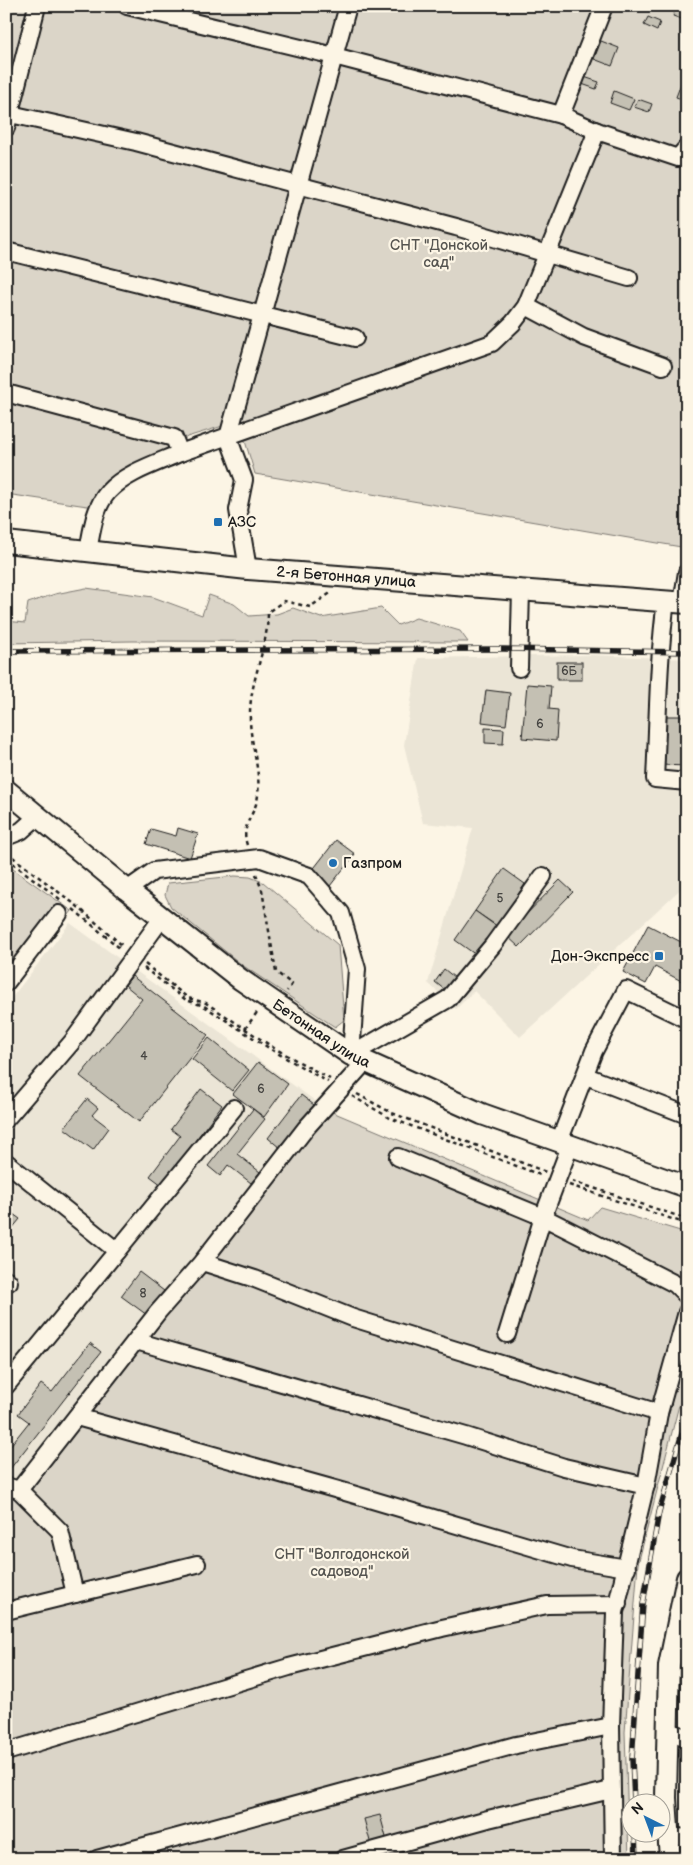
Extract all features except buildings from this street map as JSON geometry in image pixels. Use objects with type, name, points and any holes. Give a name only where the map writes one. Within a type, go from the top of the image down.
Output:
[{"type":"main road","name":"2-я Бетонная улица","points":[[6,542],[248,568],[678,602]]},
{"type":"main road","name":"Бетонная улица","points":[[8,792],[162,918],[277,1006],[358,1059],[482,1114],[687,1187]]},
{"type":"main road","points":[[670,1859],[678,1837],[666,1798],[678,1734],[669,1666],[684,1608],[687,1578]]},
{"type":"lane","points":[[38,6],[8,119],[136,142],[547,253],[629,278]]},
{"type":"lane","points":[[127,6],[334,56],[561,115],[597,131],[678,158],[687,147]]},
{"type":"lane","points":[[248,568],[238,510],[244,480],[228,437],[348,6]]},
{"type":"lane","points":[[561,115],[604,6]]},
{"type":"lane","points":[[88,551],[94,517],[108,492],[131,476],[180,452],[228,437],[267,421],[492,343],[513,323],[526,306],[597,131]]},
{"type":"lane","points":[[6,251],[355,338]]},
{"type":"lane","points":[[526,306],[584,337],[662,366]]},
{"type":"lane","points":[[6,393],[174,438],[180,452]]},
{"type":"lane","points":[[687,572],[678,602],[661,638],[662,658],[655,779],[687,782]]},
{"type":"lane","points":[[519,668],[521,590]]},
{"type":"lane","points":[[6,836],[22,831],[38,816]]},
{"type":"lane","points":[[127,890],[154,871],[259,858],[309,876],[341,913],[357,969],[358,1059]]},
{"type":"lane","points":[[75,1594],[60,1531],[13,1488],[77,1417],[158,1312],[202,1262],[306,1128],[341,1089],[358,1059],[448,999],[493,945],[543,876]]},
{"type":"lane","points":[[6,983],[59,914]]},
{"type":"lane","points":[[6,1119],[72,1042],[162,918]]},
{"type":"lane","points":[[507,1334],[556,1181],[564,1144],[594,1051],[626,990],[686,1019]]},
{"type":"lane","points":[[586,1076],[687,1115]]},
{"type":"lane","points":[[6,1386],[234,1108]]},
{"type":"lane","points":[[398,1157],[543,1217],[676,1284],[687,1296]]},
{"type":"lane","points":[[6,1162],[117,1252]]},
{"type":"lane","points":[[202,1262],[255,1279],[371,1324],[658,1413]]},
{"type":"lane","points":[[613,1859],[611,1726],[618,1604],[646,1486],[658,1413],[687,1312]]},
{"type":"lane","points":[[136,1342],[466,1436],[564,1467],[646,1486]]},
{"type":"lane","points":[[77,1417],[342,1491],[572,1559],[627,1568]]},
{"type":"lane","points":[[6,1611],[197,1564]]},
{"type":"lane","points":[[6,1752],[289,1667],[442,1628],[546,1605],[618,1604]]},
{"type":"lane","points":[[97,1859],[516,1745],[611,1726]]},
{"type":"lane","points":[[343,1859],[488,1819],[611,1790]]},
{"type":"path","points":[[250,853],[243,835],[245,824],[254,812],[258,794],[250,714],[268,633],[268,612],[284,601],[310,607],[332,594]]},
{"type":"path","points":[[6,858],[186,1000],[204,1006],[272,1050],[390,1118],[556,1181],[687,1224]]},
{"type":"path","points":[[245,1029],[258,1011],[267,1019],[292,984],[276,972],[262,890],[256,871]]},
{"type":"shaded area","points":[[592,655],[687,659],[687,883],[520,1037],[474,991],[456,1009],[428,983],[473,828],[423,823],[404,745],[418,658]]},
{"type":"shaded area","points":[[70,923],[318,1103],[16,1485],[6,1477],[6,1005]]},
{"type":"shaded area","points":[[687,1682],[687,1833],[684,1812]]},
{"type":"green space","name":"СНТ \"Донской сад\"","points":[[6,6],[687,6],[687,548],[255,474],[239,421],[187,437],[94,507],[6,494]]},
{"type":"green space","points":[[86,588],[153,597],[202,615],[209,595],[234,604],[249,616],[277,614],[293,608],[321,618],[381,608],[398,625],[416,618],[460,631],[468,642],[132,641],[6,643],[6,621],[25,623],[28,603],[55,594]]},
{"type":"green space","points":[[6,864],[72,911],[6,994]]},
{"type":"green space","points":[[235,876],[250,877],[263,882],[338,945],[344,1020],[335,1027],[242,965],[171,907],[165,895],[168,883]]},
{"type":"green space","name":"СНТ \"Волгодонской садовод\"","points":[[330,1111],[588,1220],[600,1207],[687,1233],[687,1374],[638,1564],[625,1732],[627,1792],[620,1792],[620,1842],[628,1842],[629,1859],[6,1859],[6,1491],[8,1493]]},
{"type":"railway","points":[[6,651],[503,649],[687,652]]},
{"type":"railway","points":[[634,1792],[632,1759],[643,1604],[659,1512],[687,1416]]},
{"type":"railway","points":[[635,1842],[636,1859]]},
{"type":"place","name":"АЗС","points":[[218,522]]},
{"type":"place","name":"Газпром","points":[[333,863]]},
{"type":"place","name":"Дон-Экспресс","points":[[659,956]]}]
